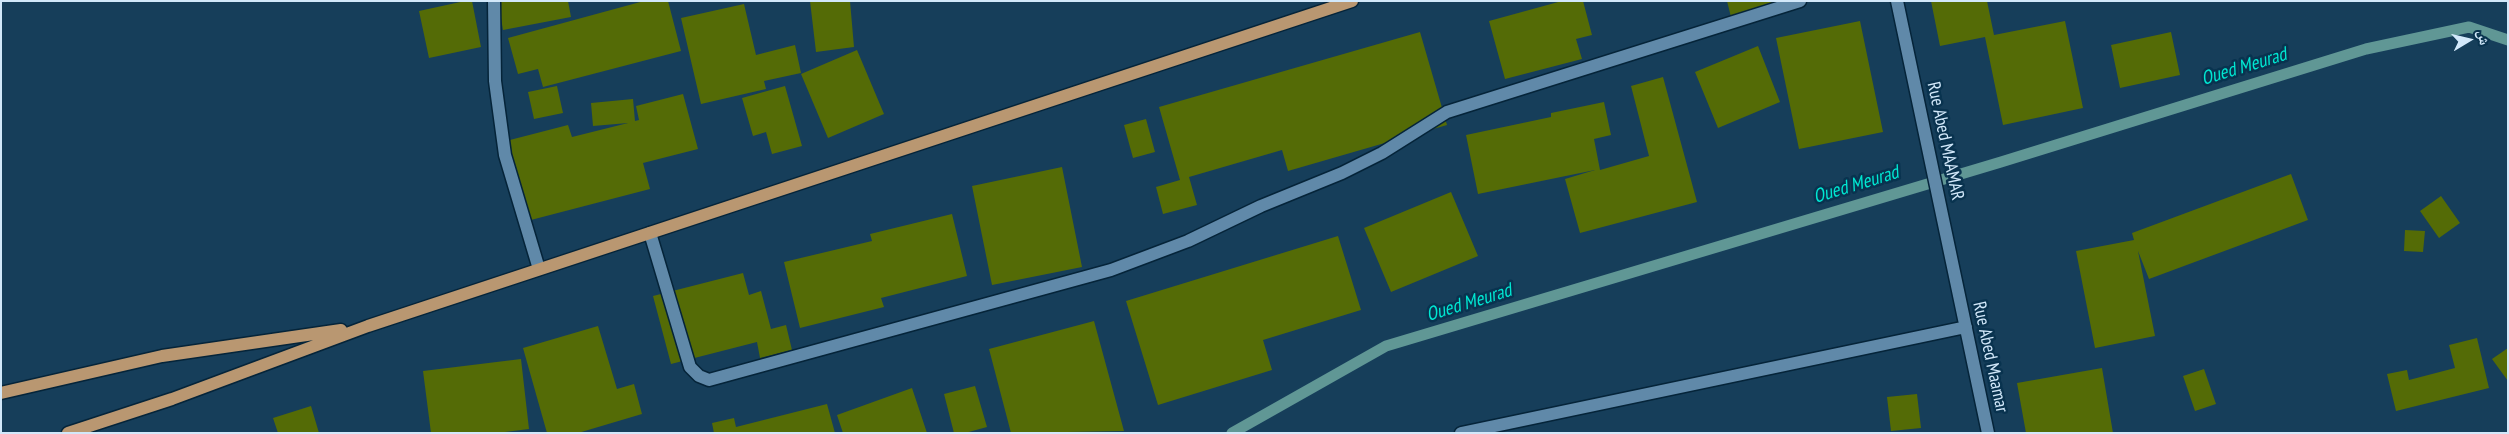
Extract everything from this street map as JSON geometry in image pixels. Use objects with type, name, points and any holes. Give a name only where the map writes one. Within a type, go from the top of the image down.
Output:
[{"type":"main road","points":[[68,433],[172,399],[368,326],[1352,1]]},
{"type":"main road","points":[[1,393],[162,356],[368,326]]},
{"type":"street","points":[[494,1],[495,81],[505,155],[539,270]]},
{"type":"street","points":[[650,234],[690,367],[699,376],[709,380],[1111,270],[1188,241],[1262,206],[1342,173],[1382,153],[1448,112],[1800,1]]},
{"type":"street","name":"Rue Abed MAAMAR","points":[[1898,1],[1958,288]]},
{"type":"street","name":"Rue Abed Maamar","points":[[1958,288],[1988,433]]},
{"type":"street","points":[[1461,433],[1966,327]]},
{"type":"building","points":[[472,1],[481,47],[429,58],[419,11]]},
{"type":"building","points":[[498,1],[568,1],[571,17],[503,30]]},
{"type":"building","points":[[644,1],[668,1],[681,51],[543,87],[538,69],[518,74],[508,38]]},
{"type":"building","points":[[810,1],[850,1],[854,47],[816,52]]},
{"type":"building","points":[[1562,1],[1583,1],[1592,35],[1576,39],[1582,59],[1505,79],[1489,21]]},
{"type":"building","points":[[1727,1],[1803,1],[1732,21]]},
{"type":"building","points":[[1931,1],[1987,1],[1994,35],[2065,21],[2083,108],[2003,125],[1985,37],[1940,46]]},
{"type":"building","points":[[744,4],[756,55],[795,45],[801,73],[764,81],[766,89],[701,104],[681,18]]},
{"type":"building","points":[[1860,21],[1883,132],[1799,149],[1776,38]]},
{"type":"building","points":[[1420,32],[1447,125],[1288,171],[1282,150],[1189,177],[1197,205],[1163,214],[1156,187],[1180,180],[1159,107]]},
{"type":"building","points":[[2171,32],[2180,75],[2120,88],[2111,45]]},
{"type":"building","points":[[1758,46],[1780,102],[1718,128],[1695,72]]},
{"type":"building","points":[[857,50],[884,114],[828,138],[801,74]]},
{"type":"building","points":[[1663,77],[1697,202],[1580,233],[1565,179],[1595,170],[1478,194],[1466,135],[1551,117],[1551,113],[1604,102],[1611,135],[1594,139],[1600,170],[1649,156],[1631,86]]},
{"type":"building","points":[[557,86],[563,113],[534,119],[528,92]]},
{"type":"building","points":[[785,86],[802,146],[772,154],[766,132],[753,136],[742,98]]},
{"type":"building","points":[[683,94],[698,149],[643,163],[650,189],[527,221],[506,141],[568,125],[572,137],[628,123],[593,126],[591,103],[633,99],[635,121],[639,120],[636,106]]},
{"type":"building","points":[[1146,119],[1155,152],[1133,158],[1124,125]]},
{"type":"building","points":[[1062,167],[1082,267],[992,285],[972,186]]},
{"type":"building","points":[[2291,174],[2308,220],[2149,279],[2138,251],[2155,336],[2095,348],[2076,251],[2134,240],[2132,233]]},
{"type":"building","points":[[1451,192],[1478,256],[1391,292],[1364,228]]},
{"type":"building","points":[[2441,196],[2460,223],[2439,238],[2420,211]]},
{"type":"building","points":[[952,214],[967,276],[881,298],[884,307],[800,328],[784,262],[872,241],[870,234]]},
{"type":"building","points":[[2405,230],[2425,231],[2423,252],[2404,251]]},
{"type":"building","points":[[1338,236],[1361,310],[1263,340],[1272,370],[1158,405],[1126,301]]},
{"type":"building","points":[[743,273],[749,295],[761,291],[771,329],[786,325],[792,350],[760,358],[757,342],[671,364],[653,296]]},
{"type":"building","points":[[1094,321],[1124,431],[1011,433],[989,349]]},
{"type":"building","points":[[598,326],[617,389],[634,384],[642,414],[578,433],[547,433],[523,348]]},
{"type":"building","points":[[2477,338],[2489,388],[2396,411],[2387,374],[2407,370],[2409,380],[2455,368],[2449,345]]},
{"type":"building","points":[[2508,348],[2508,381],[2492,359]]},
{"type":"building","points":[[521,359],[529,429],[497,433],[431,433],[423,371]]},
{"type":"building","points":[[2102,368],[2113,433],[2026,433],[2017,383]]},
{"type":"building","points":[[2204,369],[2216,404],[2195,411],[2183,376]]},
{"type":"building","points":[[975,386],[987,427],[965,433],[954,433],[944,394]]},
{"type":"building","points":[[912,388],[927,433],[843,433],[837,415]]},
{"type":"building","points":[[1917,394],[1921,428],[1891,431],[1887,397]]},
{"type":"building","points":[[827,404],[835,433],[714,433],[712,423],[734,418],[736,427]]},
{"type":"building","points":[[311,406],[319,433],[278,433],[273,418]]},
{"type":"waterway","name":"Oued Meurad","points":[[1232,433],[1386,346],[2001,162],[2366,49],[2469,27],[2508,40]]}]
